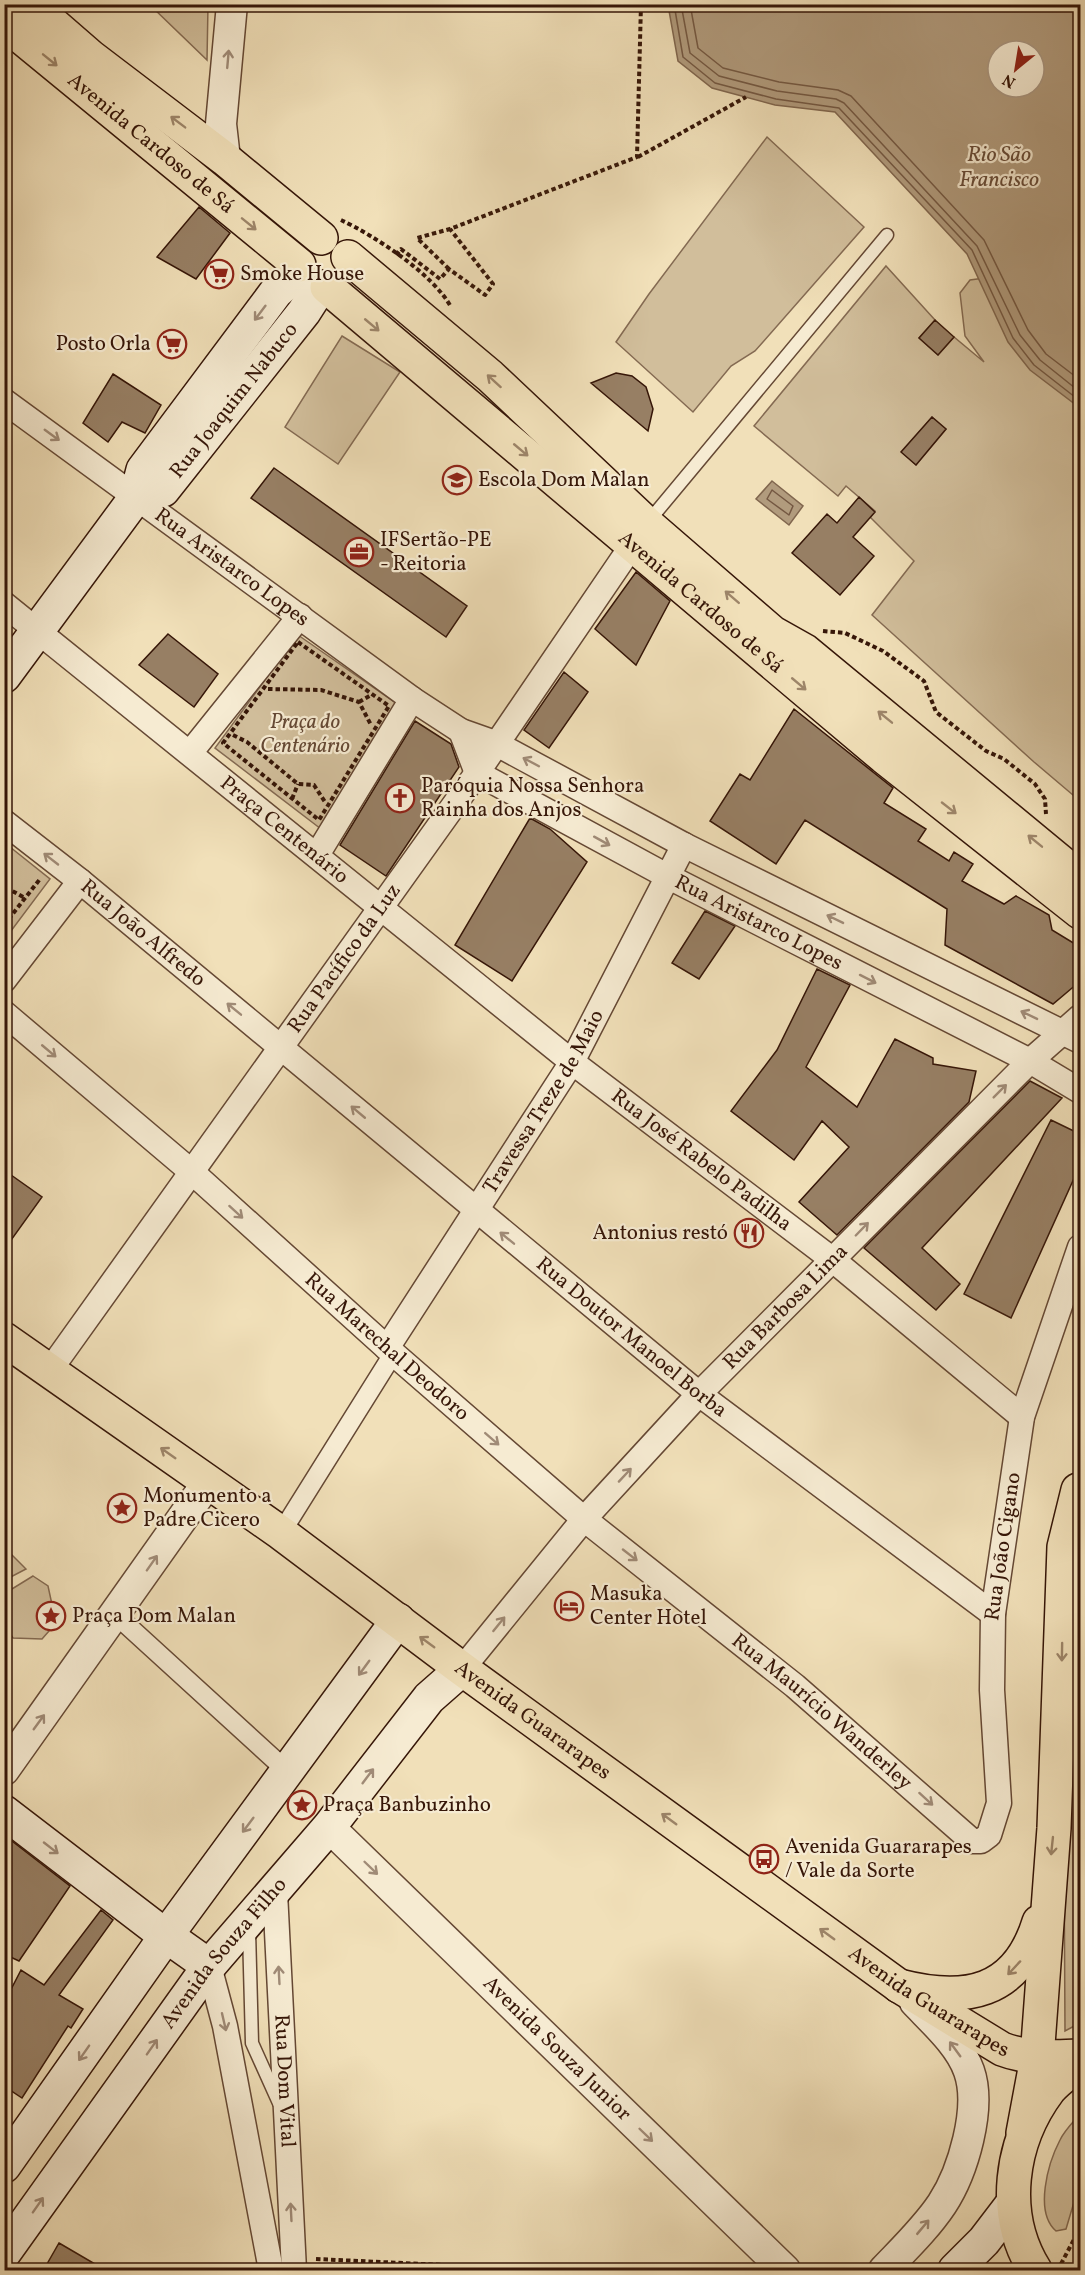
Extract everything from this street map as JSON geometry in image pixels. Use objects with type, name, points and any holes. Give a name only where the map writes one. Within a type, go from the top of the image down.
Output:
[{"type":"main road","name":"Avenida Cardoso de Sá","points":[[30,4],[91,57],[225,159],[321,238]]},
{"type":"main road","name":"Avenida Cardoso de Sá","points":[[4,21],[312,277],[640,534],[773,633],[805,651],[1080,878]]},
{"type":"main road","points":[[321,238],[338,242],[348,257],[344,277],[312,277],[304,247],[321,238]]},
{"type":"main road","name":"Avenida Cardoso de Sá","points":[[348,257],[490,376],[640,534],[884,757],[1080,912]]},
{"type":"main road","name":"Rua Joaquim Nabuco","points":[[4,676],[136,497],[143,470],[276,292],[312,277]]},
{"type":"main road","name":"Avenida Guararapes","points":[[4,1339],[281,1533],[462,1669],[899,1986],[1002,2049],[1037,2058],[1080,2056]]},
{"type":"main road","points":[[1079,1480],[1080,1534]]},
{"type":"main road","points":[[1016,2271],[1014,2168],[1037,2058],[1058,1760],[1064,1546],[1079,1480]]},
{"type":"main road","points":[[4,2166],[166,1936],[398,1620]]},
{"type":"main road","name":"Avenida Souza Filho","points":[[5,2253],[209,1966],[249,1923],[329,1827],[429,1698],[462,1669]]},
{"type":"main road","points":[[4,1812],[166,1936],[209,1966]]},
{"type":"main road","points":[[899,1986],[928,1994],[950,1995],[992,1986],[1009,1975],[1026,1956],[1047,1897]]},
{"type":"main road","points":[[1023,2133],[1050,2089],[1080,2063]]},
{"type":"main road","points":[[955,2271],[1014,2210]]},
{"type":"main road","points":[[1014,2210],[1026,2257],[1035,2271]]},
{"type":"street","points":[[4,21],[16,4]]},
{"type":"street","points":[[225,159],[221,124],[232,4]]},
{"type":"street","name":"Rua Aristarco Lopes","points":[[4,401],[412,699],[460,731],[495,743],[684,845],[1075,1030]]},
{"type":"street","name":"Rua Pacífico da Luz","points":[[50,1370],[193,1173],[279,1046],[477,773],[495,743],[640,534]]},
{"type":"street","name":"Praça Centenário","points":[[4,604],[380,907]]},
{"type":"street","points":[[190,753],[300,616]]},
{"type":"street","points":[[317,855],[412,699]]},
{"type":"street","points":[[460,731],[477,773]]},
{"type":"street","name":"Rua Aristarco Lopes","points":[[477,773],[667,876],[1030,1061],[1080,1091]]},
{"type":"street","name":"Rua João Alfredo","points":[[4,822],[80,881],[279,1046]]},
{"type":"street","name":"Travessa Treze de Maio","points":[[390,1351],[572,1062],[684,845]]},
{"type":"street","points":[[4,980],[80,881]]},
{"type":"street","name":"Rua José Rabelo Padilha","points":[[380,907],[572,1062],[833,1260],[1022,1417]]},
{"type":"street","name":"Rua Marechal Deodoro","points":[[4,1013],[193,1173],[390,1351],[584,1519]]},
{"type":"street","name":"Rua Barbosa Lima","points":[[462,1669],[584,1519],[699,1394],[1030,1061],[1075,1030]]},
{"type":"street","name":"Rua Doutor Manoel Borba","points":[[279,1046],[699,1394],[993,1614]]},
{"type":"street","name":"Rua João Cigano","points":[[972,1841],[981,1841],[989,1835],[999,1803],[992,1690],[993,1614],[1022,1417],[1080,1247]]},
{"type":"street","points":[[281,1533],[390,1351]]},
{"type":"street","points":[[4,1770],[116,1615],[208,1482]]},
{"type":"street","name":"Rua Maurício Wanderley","points":[[584,1519],[795,1686],[972,1841]]},
{"type":"street","points":[[116,1615],[288,1772]]},
{"type":"street","name":"Avenida Souza Junior","points":[[329,1827],[785,2271]]},
{"type":"street","name":"Rua Dom Vital","points":[[275,1892],[293,2264]]},
{"type":"street","name":"Rua Dom Vital","points":[[209,1966],[225,2026],[271,2271]]},
{"type":"street","points":[[884,2271],[942,2203],[963,2154],[972,2116],[974,2093],[969,2070],[958,2050],[899,1986]]},
{"type":"lane","points":[[640,534],[887,235]]},
{"type":"lane","points":[[249,1923],[252,2043],[286,2118]]},
{"type":"path","points":[[637,157],[641,4]]},
{"type":"path","points":[[450,229],[493,284],[484,295],[449,269],[417,238],[450,229],[637,157],[746,97]]},
{"type":"path","points":[[376,282],[401,249],[440,279],[449,269]]},
{"type":"path","points":[[298,642],[389,706],[319,820],[223,743],[263,690],[298,642]]},
{"type":"path","points":[[263,690],[321,690],[359,702],[374,731]]},
{"type":"path","points":[[230,734],[247,742],[298,784],[314,785],[328,805]]},
{"type":"path","points":[[292,799],[298,784]]},
{"type":"path","points":[[4,852],[17,861]]},
{"type":"path","points":[[4,925],[41,879],[33,873]]},
{"type":"path","points":[[4,880],[6,889],[25,898]]},
{"type":"path","points":[[1058,2271],[1080,2228]]},
{"type":"path","points":[[293,2264],[552,2271]]},
{"type":"green space","points":[[150,5],[208,5],[207,60]]},
{"type":"green space","points":[[767,137],[864,227],[755,351],[731,366],[693,412],[616,342],[649,294]]},
{"type":"green space","points":[[886,266],[935,320],[919,338],[938,355],[954,337],[984,362],[965,336],[960,293],[970,280],[992,277],[1080,325],[1080,801],[872,615],[914,561],[870,517],[875,511],[846,486],[838,496],[754,426]],"holes":[[[932,417],[946,429],[916,465],[902,452]]]},
{"type":"green space","points":[[342,336],[400,372],[338,464],[285,427]]},
{"type":"green space","name":"Praça do Centenário","points":[[298,635],[400,706],[321,829],[215,748]]},
{"type":"green space","points":[[5,843],[50,879],[5,939]]},
{"type":"green space","points":[[1080,1537],[1080,2023],[1065,2031],[1064,1847]]},
{"type":"green space","points":[[4,1547],[26,1569],[5,1580],[4,1580]]},
{"type":"green space","points":[[33,1576],[48,1586],[56,1623],[42,1639],[13,1638],[5,1626],[7,1592]]},
{"type":"green space","points":[[1080,2114],[1080,2182],[1066,2229],[1056,2231],[1049,2223],[1046,2212],[1045,2187],[1055,2150]]},
{"type":"water","name":"Rio São Francisco","points":[[668,5],[1080,5],[1080,408],[1030,370],[1008,342],[967,254],[835,112],[775,105],[712,88],[678,61]]},
{"type":"water","points":[[772,481],[803,506],[789,525],[756,499]]},
{"type":"building","points":[[199,207],[230,233],[196,279],[157,257]]},
{"type":"building","points":[[935,320],[954,337],[938,355],[919,338]]},
{"type":"building","points":[[616,373],[632,376],[646,387],[653,409],[648,431],[591,383]]},
{"type":"building","points":[[113,374],[161,405],[145,433],[122,422],[108,442],[83,423]]},
{"type":"building","points":[[932,417],[946,429],[916,465],[901,452]]},
{"type":"building","name":"IFSertão-PE - Reitoria","points":[[274,468],[467,606],[446,637],[251,498]]},
{"type":"building","points":[[859,497],[875,512],[853,537],[874,556],[840,595],[792,553],[827,514],[837,523]]},
{"type":"building","points":[[636,572],[670,601],[636,665],[595,629]]},
{"type":"building","points":[[168,634],[218,674],[194,707],[139,665]]},
{"type":"building","points":[[564,672],[588,692],[549,748],[524,730]]},
{"type":"building","points":[[794,709],[893,788],[884,803],[926,829],[918,841],[949,861],[954,852],[973,864],[962,881],[1004,904],[1016,896],[1049,915],[1052,930],[1080,947],[1078,983],[1053,1004],[945,945],[947,909],[805,820],[776,864],[710,821],[740,774],[750,780]]},
{"type":"building","name":"Paróquia Nossa Senhora Rainha dos Anjos","points":[[415,721],[451,744],[459,767],[386,876],[340,845]]},
{"type":"building","points":[[530,818],[550,829],[587,862],[512,981],[455,945]]},
{"type":"building","points":[[705,911],[735,926],[699,979],[672,963]]},
{"type":"building","points":[[817,969],[850,985],[806,1067],[857,1107],[895,1039],[933,1058],[933,1064],[976,1071],[969,1102],[837,1235],[799,1202],[849,1147],[822,1121],[794,1160],[731,1111],[777,1050]]},
{"type":"building","points":[[1030,1081],[1062,1098],[922,1248],[960,1284],[936,1310],[864,1248]]},
{"type":"building","points":[[1051,1120],[1080,1134],[1080,1165],[1011,1318],[964,1294]]},
{"type":"building","points":[[4,1170],[42,1197],[4,1250]]},
{"type":"building","points":[[8,1838],[70,1886],[19,1961],[4,1954],[4,1843]]},
{"type":"building","points":[[101,1910],[113,1920],[59,1995],[83,2009],[71,2028],[68,2026],[22,2098],[4,2086],[4,2003],[21,1970],[44,1985]]},
{"type":"building","points":[[59,2243],[107,2271],[43,2271]]},
{"type":"place","name":"Smoke House","points":[[219,274]]},
{"type":"place","name":"Posto Orla","points":[[172,344]]},
{"type":"place","name":"Escola Dom Malan","points":[[457,480]]},
{"type":"place","name":"IFSertão-PE - Reitoria","points":[[359,552]]},
{"type":"place","name":"Paróquia Nossa Senhora Rainha dos Anjos","points":[[400,798]]},
{"type":"place","name":"Antonius restó","points":[[749,1233]]},
{"type":"place","name":"Monumento a Padre Cicero","points":[[122,1508]]},
{"type":"place","name":"Masuka Center Hotel","points":[[569,1606]]},
{"type":"place","name":"Praça Dom Malan","points":[[51,1616]]},
{"type":"place","name":"Praça Banbuzinho","points":[[302,1805]]},
{"type":"place","name":"Avenida Guararapes / Vale da Sorte","points":[[764,1859]]}]
